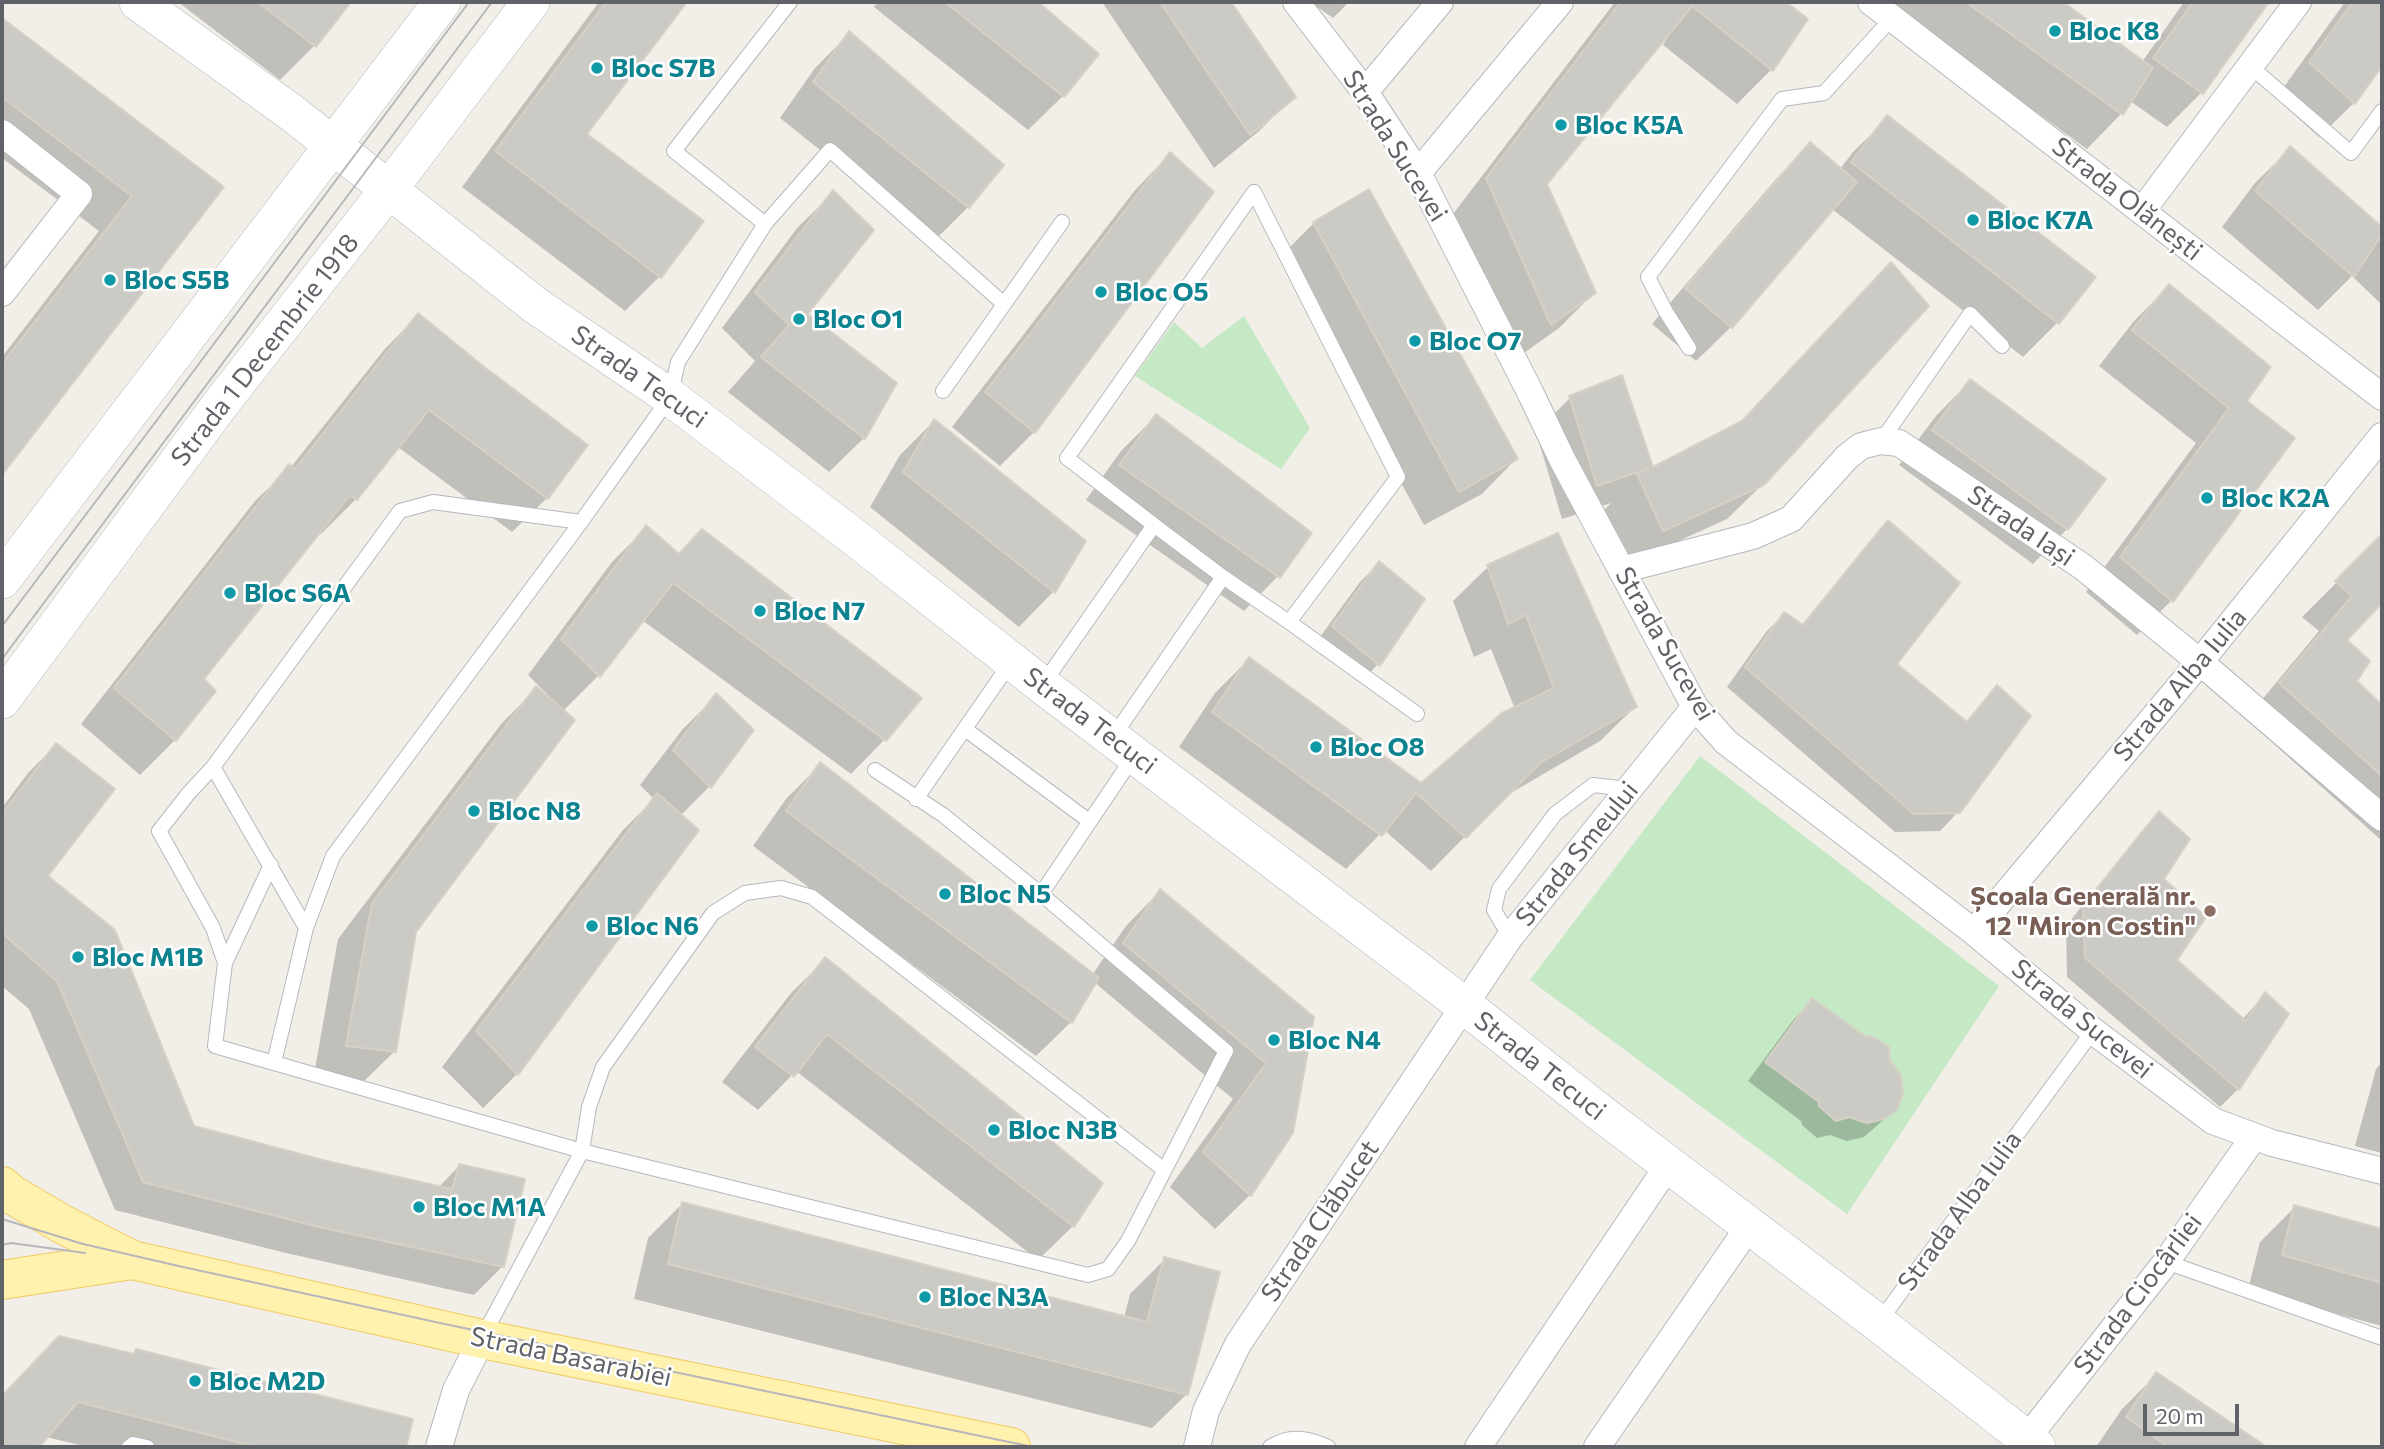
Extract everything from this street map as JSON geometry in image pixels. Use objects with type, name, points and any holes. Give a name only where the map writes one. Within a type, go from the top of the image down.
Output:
[{"type":"main road","name":"Strada Tecuci","points":[[138,2],[332,144],[536,305],[670,397],[1042,685],[1878,1323],[2028,1445]]},
{"type":"main road","points":[[2,580],[442,2]]},
{"type":"main road","name":"Strada 1 Decembrie 1918","points":[[2,700],[222,402],[531,2]]},
{"type":"main road","name":"Strada Basarabiei","points":[[2,1186],[62,1224],[132,1260],[482,1339],[1011,1447]]},
{"type":"main road","name":"Strada Basarabiei","points":[[2,1280],[132,1260]]},
{"type":"street","name":"Strada Sucevei","points":[[1296,2],[1365,92],[1418,173],[1563,461],[1695,707],[1726,742],[1974,932],[2093,1031],[2213,1121],[2253,1138],[2382,1171]]},
{"type":"street","points":[[1365,92],[1440,2]]},
{"type":"street","points":[[1418,173],[1560,2]]},
{"type":"street","name":"Strada Olănești","points":[[1871,2],[2382,397]]},
{"type":"street","points":[[2142,211],[2298,2]]},
{"type":"street","points":[[2,133],[79,194],[2,293]]},
{"type":"street","name":"Strada Alba Iulia","points":[[1974,932],[2200,662],[2382,436]]},
{"type":"street","points":[[1621,570],[1753,536],[1791,519],[1847,457],[1861,446],[1881,440]]},
{"type":"street","name":"Strada Iași","points":[[1881,440],[1899,443],[2083,567],[2200,662],[2382,818]]},
{"type":"street","name":"Strada Smeului","points":[[1465,1006],[1510,937],[1695,707]]},
{"type":"street","name":"Strada Clăbucet","points":[[1197,1447],[1206,1410],[1238,1344],[1465,1006]]},
{"type":"street","name":"Strada Ciocârliei","points":[[2028,1445],[2166,1262],[2253,1138]]},
{"type":"street","points":[[1478,1447],[1669,1164]]},
{"type":"street","points":[[1597,1447],[1750,1225]]},
{"type":"street","points":[[439,1447],[456,1390],[482,1339]]},
{"type":"lane","points":[[765,224],[674,151],[790,2]]},
{"type":"lane","points":[[1689,348],[1666,312],[1648,276],[1782,99],[1824,93],[1892,18]]},
{"type":"lane","points":[[2250,66],[2351,153],[2382,111]]},
{"type":"lane","points":[[274,1063],[306,928],[333,856],[581,522],[670,397],[678,362],[765,224],[830,150],[1004,304]]},
{"type":"lane","points":[[1289,622],[1398,477],[1254,192],[1067,458],[1223,577],[1417,714]]},
{"type":"lane","points":[[943,391],[1062,222]]},
{"type":"lane","points":[[1881,440],[1970,314],[2002,346]]},
{"type":"lane","points":[[225,963],[213,928],[159,831],[188,793],[213,767],[400,511],[433,502],[581,522]]},
{"type":"lane","points":[[1042,685],[1154,525]]},
{"type":"lane","points":[[1041,894],[1090,821],[1124,746],[1223,577]]},
{"type":"lane","points":[[916,799],[1012,661]]},
{"type":"lane","points":[[965,729],[1090,821]]},
{"type":"lane","points":[[213,767],[306,928]]},
{"type":"lane","points":[[271,865],[225,963],[215,1046],[582,1151],[1088,1275],[1108,1269],[1128,1241],[1226,1051],[943,815],[876,770]]},
{"type":"lane","points":[[1510,937],[1494,910],[1499,889],[1555,814],[1593,785],[1628,789]]},
{"type":"lane","points":[[482,1339],[582,1151],[589,1107],[603,1067],[713,913],[745,892],[781,888],[812,897],[1163,1169]]},
{"type":"lane","name":"Strada Alba Iulia","points":[[1878,1323],[2093,1031]]},
{"type":"lane","points":[[2166,1262],[2382,1338]]},
{"type":"lane","points":[[1270,1447],[1291,1438],[1310,1439],[1328,1447]]},
{"type":"lane","points":[[129,1447],[133,1444],[147,1447]]},
{"type":"green space","points":[[1244,316],[1310,428],[1281,469],[1135,376],[1174,322],[1202,348]]},
{"type":"green space","points":[[1700,756],[1999,986],[1847,1214],[1530,980]]},
{"type":"building","points":[[258,2],[351,2],[316,47]]},
{"type":"building","name":"Bloc S7B","points":[[606,2],[687,2],[587,134],[704,221],[661,278],[495,151]]},
{"type":"building","points":[[945,2],[1038,2],[1099,54],[1064,97]]},
{"type":"building","points":[[1160,2],[1231,2],[1296,97],[1250,135]]},
{"type":"building","name":"Bloc K5A","points":[[1621,2],[1786,2],[1808,19],[1773,71],[1692,6],[1547,184],[1596,293],[1551,325],[1486,178]]},
{"type":"building","name":"Bloc K8","points":[[1966,2],[2063,2],[2153,68],[2123,115]]},
{"type":"building","points":[[2193,2],[2269,2],[2203,94],[2153,58]]},
{"type":"building","points":[[2353,2],[2382,2],[2382,66],[2355,104],[2309,62]]},
{"type":"building","name":"Bloc S5B","points":[[2,18],[224,187],[2,475],[2,364],[132,196],[2,97]]},
{"type":"building","points":[[849,31],[1004,165],[969,208],[813,82]]},
{"type":"building","name":"Bloc K7A","points":[[1887,115],[2096,277],[2059,324],[1851,162]]},
{"type":"building","points":[[1810,142],[1857,182],[1732,328],[1685,288]]},
{"type":"building","points":[[2290,146],[2382,227],[2382,234],[2354,277],[2255,191]]},
{"type":"building","name":"Bloc O5","points":[[1170,152],[1214,192],[1035,433],[985,392]]},
{"type":"building","name":"Bloc O7","points":[[1369,189],[1518,459],[1459,492],[1313,222]]},
{"type":"building","name":"Bloc O1","points":[[833,190],[874,230],[808,314],[897,383],[865,439],[761,357],[789,325],[755,292]]},
{"type":"building","points":[[1891,262],[1929,306],[1764,485],[1663,531],[1637,474],[1649,468],[1597,486],[1569,396],[1622,375],[1653,467],[1742,421]]},
{"type":"building","name":"Bloc K2A","points":[[2169,284],[2271,367],[2247,401],[2295,438],[2173,602],[2120,557],[2229,408],[2132,330]]},
{"type":"building","points":[[418,313],[588,445],[548,499],[429,410],[357,500],[350,495],[204,679],[216,691],[176,741],[114,688],[289,464],[295,469]]},
{"type":"building","points":[[1970,379],[2106,479],[2068,530],[1932,430]]},
{"type":"building","points":[[1156,414],[1312,533],[1280,578],[1119,465]]},
{"type":"building","points":[[934,419],[1086,541],[1055,593],[903,472]]},
{"type":"building","points":[[1888,520],[1960,583],[1897,664],[1967,722],[1997,685],[2031,716],[1960,813],[1914,814],[1745,667],[1784,612],[1803,625]]},
{"type":"building","name":"Bloc N7","points":[[646,525],[679,554],[702,529],[922,698],[886,741],[673,583],[600,677],[561,639]]},
{"type":"building","points":[[1558,533],[1637,707],[1540,763],[1466,838],[1416,793],[1382,836],[1212,712],[1249,657],[1421,783],[1502,713],[1554,688],[1526,615],[1508,624],[1487,565]]},
{"type":"building","points":[[2382,534],[2382,603],[2347,640],[2370,661],[2357,681],[2382,705],[2382,776],[2279,683],[2352,596],[2335,581]]},
{"type":"building","points":[[1379,561],[1425,599],[1380,666],[1332,626]]},
{"type":"building","name":"Bloc N8","points":[[536,686],[575,720],[416,932],[396,1052],[346,1046],[372,903]]},
{"type":"building","points":[[716,693],[754,730],[711,788],[673,750]]},
{"type":"building","points":[[56,743],[115,789],[48,876],[115,930],[194,1126],[327,1161],[452,1189],[459,1164],[525,1179],[504,1267],[315,1226],[143,1182],[57,981],[2,933],[2,814]]},
{"type":"building","name":"Bloc N5","points":[[820,762],[1099,978],[1072,1023],[786,811]]},
{"type":"building","name":"Bloc N6","points":[[657,793],[699,830],[518,1075],[476,1031]]},
{"type":"building","points":[[2159,811],[2190,839],[2164,879],[2206,917],[2177,960],[2246,1021],[2265,992],[2289,1014],[2239,1090],[2085,958],[2083,906]]},
{"type":"building","name":"Bloc N4","points":[[1160,889],[1314,1017],[1293,1133],[1251,1196],[1203,1152],[1266,1063],[1123,943]]},
{"type":"building","name":"Bloc N3B","points":[[825,957],[1103,1183],[1074,1227],[827,1034],[794,1077],[755,1047]]},
{"type":"building","points":[[1812,998],[1866,1037],[1871,1036],[1889,1047],[1890,1061],[1901,1075],[1903,1094],[1897,1110],[1884,1119],[1867,1123],[1849,1117],[1836,1121],[1819,1106],[1819,1102],[1765,1062]]},
{"type":"building","name":"Bloc N3A","points":[[682,1202],[1147,1322],[1164,1257],[1220,1272],[1188,1395],[668,1264]]},
{"type":"building","points":[[2294,1205],[2382,1229],[2382,1283],[2282,1255]]},
{"type":"building","name":"Bloc M2D","points":[[59,1336],[134,1354],[136,1349],[413,1419],[406,1447],[257,1447],[78,1402],[39,1447],[2,1447],[2,1396]]},
{"type":"building","points":[[2156,1372],[2267,1447],[2168,1447],[2126,1417]]},
{"type":"tram line","points":[[2,626],[469,2]]},
{"type":"tram line","points":[[2,659],[492,2]]},
{"type":"tram line","points":[[2,1219],[83,1244],[183,1267],[1033,1447]]},
{"type":"tram line","points":[[2,1245],[11,1243],[85,1253]]},
{"type":"place","name":"Bloc K8","points":[[2055,31]]},
{"type":"place","name":"Bloc S7B","points":[[597,68]]},
{"type":"place","name":"Bloc K5A","points":[[1561,125]]},
{"type":"place","name":"Bloc K7A","points":[[1973,220]]},
{"type":"place","name":"Bloc S5B","points":[[110,280]]},
{"type":"place","name":"Bloc O5","points":[[1101,292]]},
{"type":"place","name":"Bloc O1","points":[[799,319]]},
{"type":"place","name":"Bloc O7","points":[[1415,341]]},
{"type":"place","name":"Bloc K2A","points":[[2207,498]]},
{"type":"place","name":"Bloc S6A","points":[[230,593]]},
{"type":"place","name":"Bloc N7","points":[[760,611]]},
{"type":"place","name":"Bloc O8","points":[[1316,747]]},
{"type":"place","name":"Bloc N8","points":[[474,811]]},
{"type":"place","name":"Bloc N5","points":[[945,894]]},
{"type":"place","name":"Școala Generală nr. 12 \"Miron Costin\"","points":[[2210,911]]},
{"type":"place","name":"Bloc N6","points":[[592,926]]},
{"type":"place","name":"Bloc M1B","points":[[78,957]]},
{"type":"place","name":"Bloc N4","points":[[1274,1040]]},
{"type":"place","name":"Bloc N3B","points":[[994,1130]]},
{"type":"place","name":"Bloc M1A","points":[[419,1207]]},
{"type":"place","name":"Bloc N3A","points":[[925,1297]]},
{"type":"place","name":"Bloc M2D","points":[[195,1381]]}]
